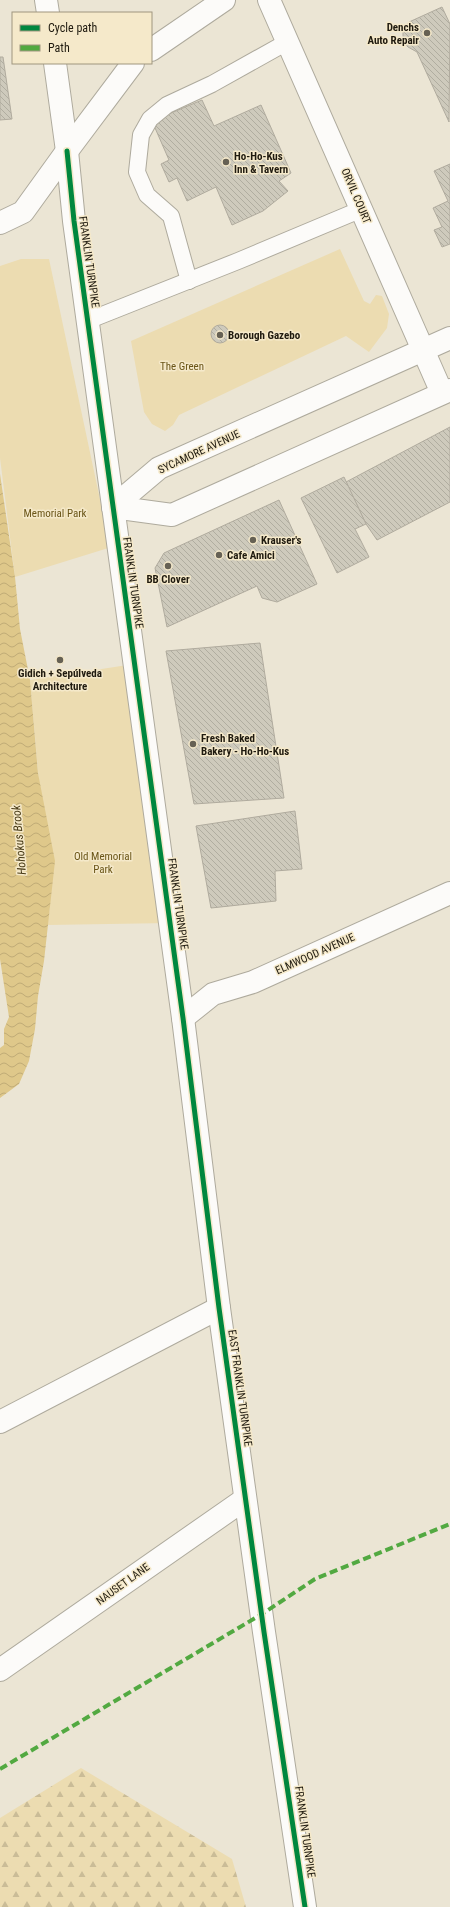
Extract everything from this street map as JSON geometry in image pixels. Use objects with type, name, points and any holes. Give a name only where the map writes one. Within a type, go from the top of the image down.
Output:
[{"type":"street","points":[[46,0],[48,12]]},
{"type":"street","points":[[152,49],[224,0]]},
{"type":"street","name":"ORVIL COURT","points":[[270,0],[424,350],[446,391]]},
{"type":"street","name":"FRANKLIN TURNPIKE","points":[[55,64],[87,321],[183,1018]]},
{"type":"street","points":[[0,223],[23,212],[132,64]]},
{"type":"street","name":"SYCAMORE AVENUE","points":[[112,507],[159,468],[450,338]]},
{"type":"street","points":[[112,507],[172,515],[446,391]]},
{"type":"street","name":"ELMWOOD AVENUE","points":[[183,1018],[213,994],[253,982],[450,893]]},
{"type":"street","name":"EAST FRANKLIN TURNPIKE","points":[[183,1018],[219,1308],[285,1760]]},
{"type":"street","points":[[0,1422],[219,1308]]},
{"type":"street","name":"NAUSET LANE","points":[[0,1670],[246,1499]]},
{"type":"street","name":"FRANKLIN TURNPIKE","points":[[285,1760],[305,1907]]},
{"type":"lane","points":[[189,281],[171,216],[147,195],[137,172],[141,135],[150,119],[167,105],[212,84],[289,41]]},
{"type":"lane","points":[[87,321],[189,281],[362,209]]},
{"type":"green space","name":"The Green","points":[[340,249],[364,301],[370,304],[376,295],[382,296],[389,314],[387,328],[369,352],[346,336],[179,415],[173,425],[165,431],[152,424],[144,412],[131,341]]},
{"type":"green space","name":"Memorial Park","points":[[21,259],[49,259],[102,509],[118,545],[15,577],[0,458],[0,266]]},
{"type":"green space","name":"Old Memorial Park","points":[[134,664],[170,923],[47,925],[50,907],[30,680]]},
{"type":"green space","points":[[81,1768],[232,1859],[246,1907],[0,1907],[0,1818]]},
{"type":"water","name":"Hohokus Brook","points":[[0,474],[15,577],[20,629],[30,680],[38,773],[55,861],[44,961],[29,1061],[19,1084],[0,1098],[0,1048],[4,1045],[4,1029],[9,1017],[0,959]]},
{"type":"building","points":[[442,7],[450,24],[449,122],[417,52],[408,47],[404,42],[403,36],[403,31],[409,22]]},
{"type":"building","points":[[0,57],[3,57],[12,119],[0,120]]},
{"type":"building","name":"Ho-Ho-Kus Inn & Tavern","points":[[202,100],[214,126],[261,105],[291,173],[279,181],[288,191],[263,211],[232,225],[216,187],[187,201],[177,178],[169,182],[161,164],[169,160],[152,121]]},
{"type":"building","points":[[450,164],[450,244],[442,247],[434,230],[442,227],[433,208],[448,201],[434,171]]},
{"type":"building","name":"Borough Gazebo","points":[[220,325],[226,328],[229,334],[226,340],[220,343],[214,340],[211,334],[214,328]]},
{"type":"building","points":[[450,427],[450,502],[377,540],[366,524],[346,482]]},
{"type":"building","points":[[344,477],[366,524],[355,529],[369,557],[337,573],[301,498]]},
{"type":"building","points":[[279,500],[317,584],[277,602],[262,598],[257,586],[167,627],[155,568],[164,553]]},
{"type":"building","points":[[260,643],[284,798],[194,804],[166,651]]},
{"type":"building","points":[[295,811],[302,869],[275,871],[276,901],[211,908],[196,826]]},
{"type":"marked path","points":[[0,1769],[262,1614],[315,1579],[450,1524]]},
{"type":"cycle path","points":[[67,151],[74,221],[183,1018],[219,1308],[264,1632],[305,1907]]},
{"type":"place","name":"Denchs Auto Repair","points":[[427,33]]},
{"type":"place","name":"Ho-Ho-Kus Inn & Tavern","points":[[226,162]]},
{"type":"place","name":"Borough Gazebo","points":[[220,335]]},
{"type":"place","name":"Krauser's","points":[[253,540]]},
{"type":"place","name":"Cafe Amici","points":[[219,555]]},
{"type":"place","name":"BB Clover","points":[[168,566]]},
{"type":"place","name":"Gidich + Sepúlveda Architecture","points":[[60,660]]},
{"type":"place","name":"Fresh Baked Bakery - Ho-Ho-Kus","points":[[193,744]]}]
